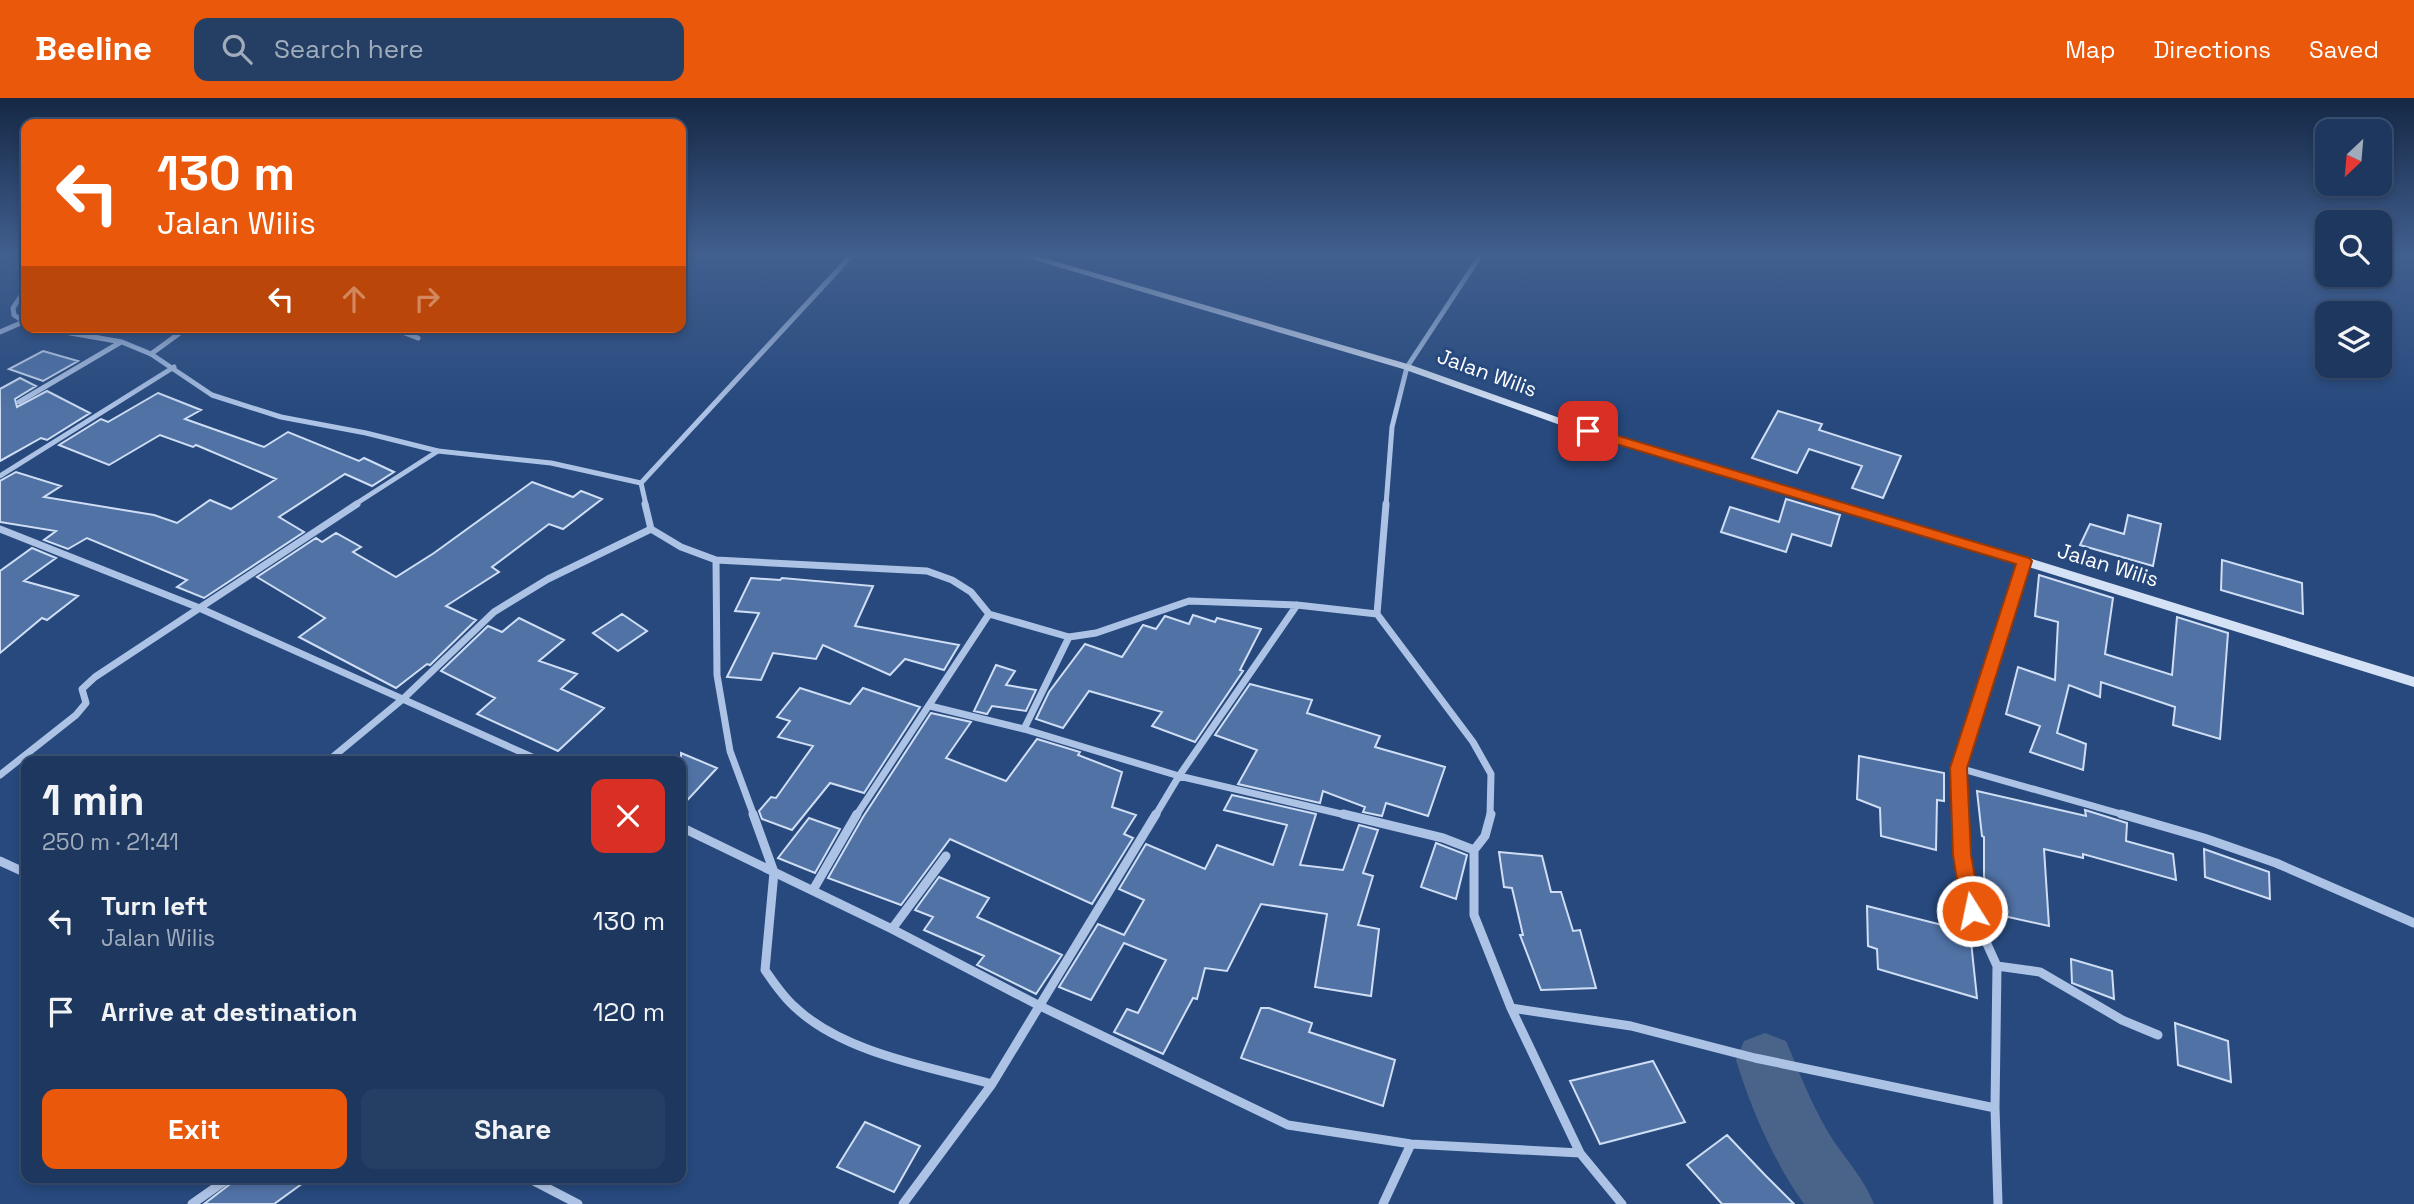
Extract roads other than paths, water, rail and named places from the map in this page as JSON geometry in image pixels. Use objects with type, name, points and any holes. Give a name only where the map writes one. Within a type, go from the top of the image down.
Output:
[{"type":"main road","name":"Jalan Wilis","points":[[1203,308],[1407,367],[1567,424],[2024,561],[2414,682]]},
{"type":"street","points":[[641,482],[803,308]]},
{"type":"street","points":[[1446,308],[1407,367],[1392,427],[1377,614],[1473,742],[1491,774],[1491,813],[1485,836],[1474,850],[1475,915],[1511,1008],[1580,1153],[1622,1204]]},
{"type":"street","points":[[0,332],[21,324]]},
{"type":"street","points":[[70,333],[122,342],[151,354],[212,395],[248,409],[438,451],[551,463],[641,482]]},
{"type":"street","points":[[151,354],[180,333]]},
{"type":"street","points":[[405,333],[418,338]]},
{"type":"street","points":[[19,402],[122,342]]},
{"type":"street","points":[[0,476],[174,367]]},
{"type":"street","points":[[24,756],[76,715],[86,703],[82,690],[95,677],[197,607],[438,451]]},
{"type":"street","points":[[641,482],[651,529],[681,547],[716,560],[894,567],[926,571],[952,580],[971,592],[989,614],[1069,637],[1096,634],[1189,601],[1297,605],[1377,614]]},
{"type":"street","points":[[0,529],[197,607],[530,756]]},
{"type":"street","points":[[334,756],[404,698],[494,612],[548,579],[651,529]]},
{"type":"street","points":[[716,560],[717,675],[730,751],[775,872],[765,970],[798,1010],[828,1030],[880,1053],[992,1084]]},
{"type":"street","points":[[1998,1204],[1995,1108],[1997,965],[1972,911],[1962,855],[1959,768],[2024,561]]},
{"type":"street","points":[[903,1204],[992,1084],[1179,776],[1297,605]]},
{"type":"street","points":[[813,890],[871,790],[930,706],[989,614]]},
{"type":"street","points":[[1024,729],[1069,637]]},
{"type":"street","points":[[930,706],[1024,729],[1179,776],[1443,838],[1474,850]]},
{"type":"street","points":[[0,775],[21,758]]},
{"type":"street","points":[[1959,768],[2204,838],[2276,863],[2414,923]]},
{"type":"street","points":[[686,829],[892,929],[1038,1005],[1288,1125],[1411,1144],[1580,1153]]},
{"type":"street","points":[[892,929],[946,856]]},
{"type":"street","points":[[0,861],[21,871]]},
{"type":"street","points":[[1997,965],[2040,972],[2122,1020],[2158,1035]]},
{"type":"street","points":[[1511,1008],[1631,1026],[1755,1058],[1995,1108]]},
{"type":"street","points":[[1383,1204],[1411,1144]]},
{"type":"street","points":[[192,1204],[222,1183]]},
{"type":"street","points":[[536,1183],[563,1201],[578,1204]]},
{"type":"waterway","points":[[1765,1060],[1773,1084],[1810,1160],[1842,1204]]}]
